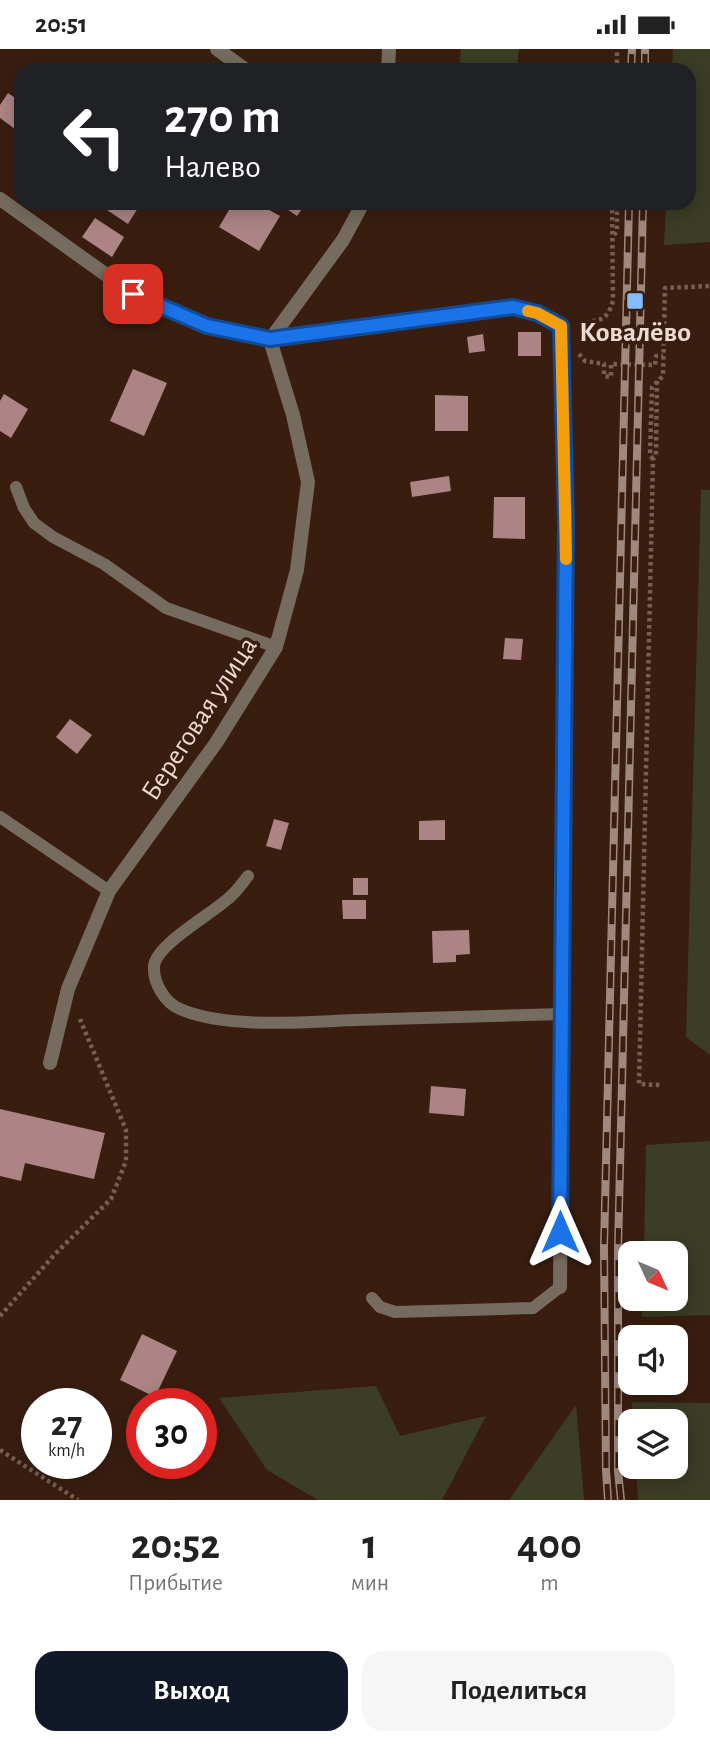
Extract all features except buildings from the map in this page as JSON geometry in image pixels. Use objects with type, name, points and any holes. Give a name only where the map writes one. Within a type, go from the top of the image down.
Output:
[{"type":"street","points":[[217,49],[236,63]]},
{"type":"street","points":[[15,210],[133,294],[207,326],[270,339],[513,307],[537,313],[561,326],[566,524],[559,1287]]},
{"type":"street","points":[[270,339],[343,240],[359,210]]},
{"type":"street","name":"Береговая улица","points":[[50,1063],[68,989],[109,891],[216,743],[276,647],[297,570],[308,482],[293,415],[270,339]]},
{"type":"lane","points":[[16,487],[24,508],[34,523],[53,537],[104,564],[166,608],[276,647]]},
{"type":"lane","points":[[0,817],[109,891]]},
{"type":"lane","points":[[248,876],[232,895],[161,950],[154,965],[158,986],[166,999],[178,1009],[201,1017],[290,1022],[562,1014]]},
{"type":"lane","points":[[372,1298],[380,1307],[395,1312],[533,1308],[559,1287]]},
{"type":"path","points":[[579,326],[602,320],[609,313],[613,301],[614,236],[617,231],[615,210]]},
{"type":"path","points":[[660,1085],[639,1084],[653,459],[650,455],[651,394],[652,387],[663,376],[665,288],[710,286]]},
{"type":"path","points":[[600,364],[604,364],[604,376],[611,377],[611,364],[655,365],[656,356],[663,356]]},
{"type":"path","points":[[0,1316],[56,1253],[111,1199],[126,1161],[126,1131],[68,989]]},
{"type":"path","points":[[0,1450],[78,1500]]},
{"type":"green space","points":[[461,49],[519,49],[518,63],[460,63]]},
{"type":"green space","points":[[673,49],[710,49],[710,242],[664,245],[666,210],[696,210],[696,63],[672,63]]},
{"type":"green space","points":[[701,490],[710,490],[710,1055],[686,1037]]},
{"type":"green space","points":[[710,1141],[710,1315],[642,1317],[642,1311],[688,1311],[688,1241],[644,1241],[646,1145]]},
{"type":"green space","points":[[376,1386],[400,1436],[486,1416],[442,1500],[318,1500],[267,1470],[219,1398]]},
{"type":"green space","points":[[632,1402],[710,1403],[710,1500],[638,1500],[637,1479],[688,1479],[688,1409],[632,1409]]},
{"type":"green space","points":[[576,1405],[584,1500],[509,1500]]},
{"type":"railway","points":[[631,63],[632,49]]},
{"type":"railway","points":[[645,49],[645,63]]},
{"type":"railway","points":[[608,1500],[604,1247],[629,210]]},
{"type":"railway","points":[[621,1500],[618,1471],[618,1250],[643,210]]},
{"type":"slow traffic","points":[[528,311],[561,326],[566,559]]},
{"type":"place","name":"Ковалёво","points":[[635,301]]},
{"type":"route","points":[[133,294],[207,326],[270,339],[513,307],[537,313],[561,326],[566,524],[560,1232]]}]
